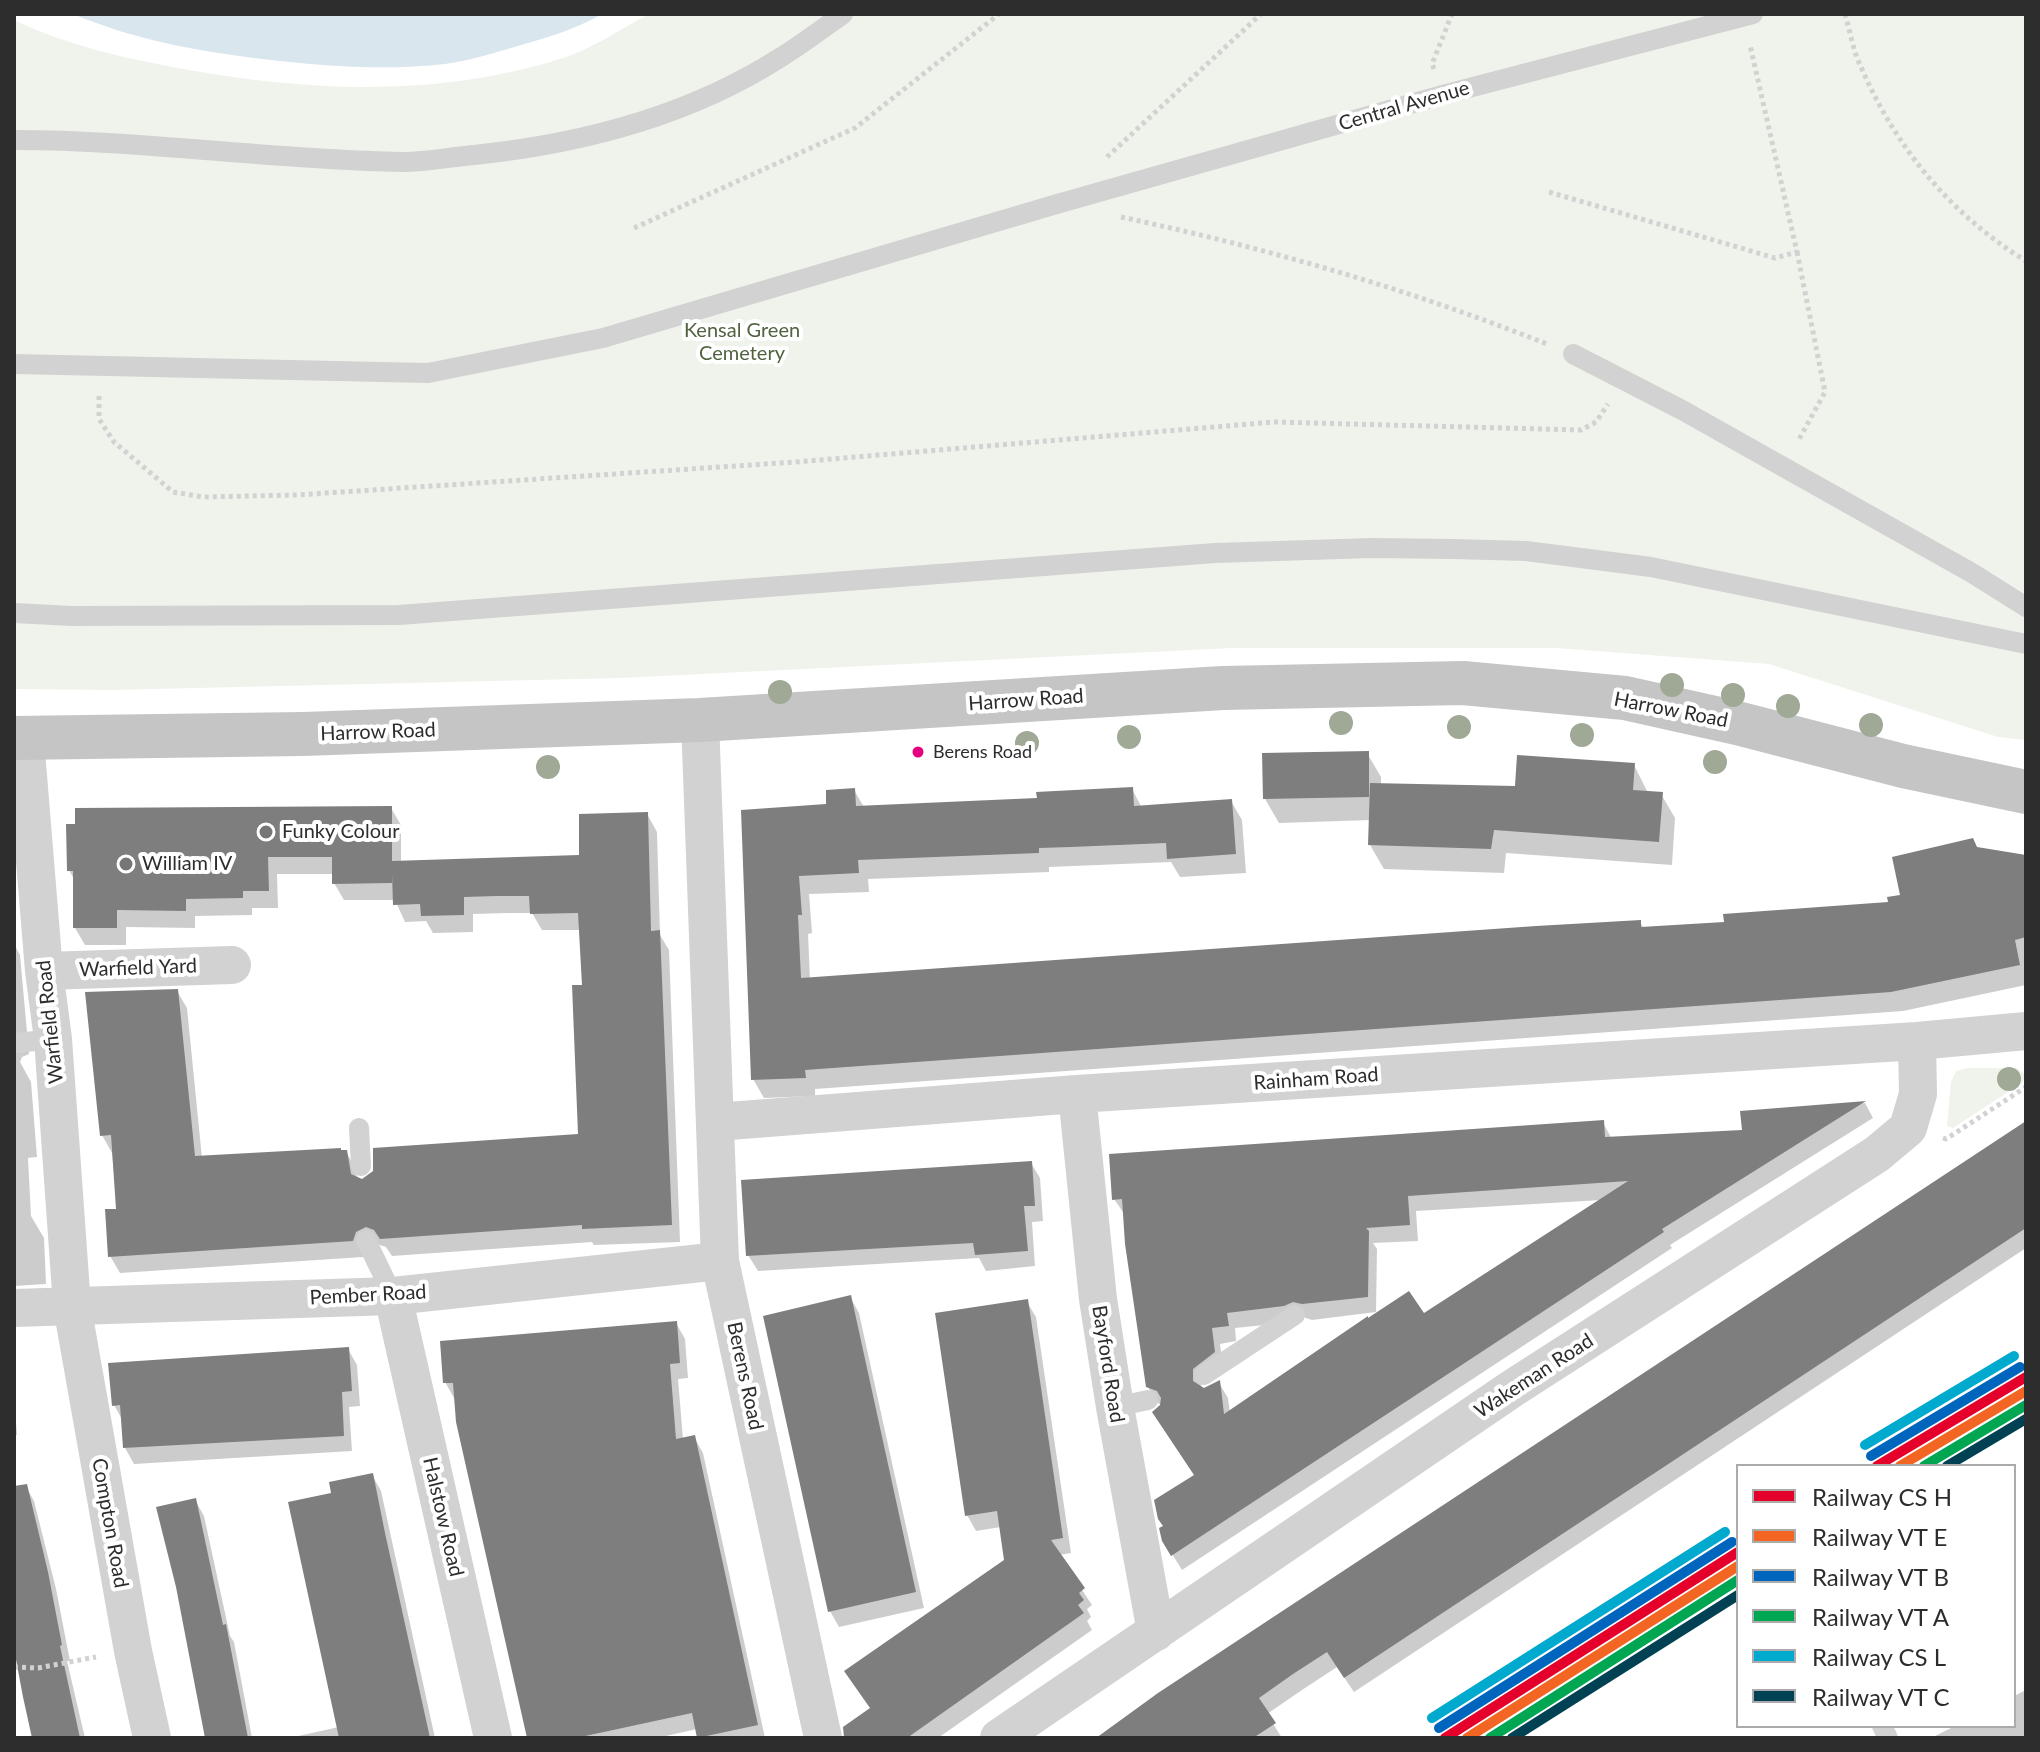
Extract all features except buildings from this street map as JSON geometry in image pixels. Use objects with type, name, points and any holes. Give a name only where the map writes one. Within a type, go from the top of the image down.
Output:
[{"type":"main road","name":"Harrow Road","points":[[20,738],[319,734],[700,720],[1223,688],[1463,683],[1625,698],[1903,766],[2026,792]]},
{"type":"street","name":"Berens Road","points":[[700,720],[720,1261],[823,1738]]},
{"type":"street","name":"Warfield Road","points":[[20,738],[44,971],[35,1041],[72,1306]]},
{"type":"street","name":"Warfield Yard","points":[[44,971],[232,965]]},
{"type":"street","points":[[1908,1128],[1918,1094],[1917,1041],[2026,1031]]},
{"type":"street","name":"Rainham Road","points":[[716,1122],[1077,1094],[1917,1041]]},
{"type":"street","name":"Bayford Road","points":[[1077,1094],[1098,1299],[1131,1404],[1156,1632]]},
{"type":"street","name":"Wakeman Road","points":[[999,1738],[1513,1388],[1877,1154],[1908,1128]]},
{"type":"street","name":"Pember Road","points":[[14,1308],[393,1296],[720,1261]]},
{"type":"street","name":"Halstow Road","points":[[393,1296],[493,1738]]},
{"type":"street","name":"Compton Road","points":[[72,1306],[133,1651],[152,1738]]},
{"type":"lane","points":[[14,140],[97,141],[232,153],[405,162],[517,151],[580,139],[650,118],[717,92],[778,60],[843,14]]},
{"type":"lane","name":"Central Avenue","points":[[14,364],[428,373],[455,369],[603,338],[1057,204],[1442,95],[1748,15]]},
{"type":"lane","points":[[1573,354],[1682,410],[1972,573],[2026,607]]},
{"type":"lane","points":[[14,613],[72,616],[399,615],[1215,553],[1453,549],[1526,551],[1651,567],[2026,644]]},
{"type":"lane","points":[[359,1128],[361,1166]]},
{"type":"lane","points":[[366,1240],[393,1296]]},
{"type":"lane","points":[[1204,1375],[1295,1315]]},
{"type":"path","points":[[634,228],[855,128],[999,14]]},
{"type":"path","points":[[1102,162],[1261,14]]},
{"type":"path","points":[[1442,95],[1432,64],[1452,14]]},
{"type":"path","points":[[1845,14],[1859,65],[1893,132],[1938,191],[1993,241],[2026,261]]},
{"type":"path","points":[[1748,15],[1825,392],[1783,468]]},
{"type":"path","points":[[1549,192],[1775,258],[1797,252]]},
{"type":"path","points":[[1117,217],[1223,238],[1350,273],[1469,313],[1573,354]]},
{"type":"path","points":[[99,366],[99,419],[114,442],[173,492],[203,497],[296,495],[780,463],[1274,422],[1581,430],[1596,422],[1623,380]]},
{"type":"path","points":[[1908,1128],[1946,1139],[2026,1087]]},
{"type":"path","points":[[14,1667],[38,1668],[133,1651]]},
{"type":"green space","name":"Kensal Green Cemetery","points":[[649,14],[2026,14],[2026,740],[1998,737],[1769,664],[1556,648],[1232,648],[620,678],[111,690],[14,689],[14,20],[100,51],[189,70],[283,83],[377,87],[424,85],[517,71],[574,54]]},
{"type":"green space","points":[[2016,1068],[2026,1075],[2022,1083],[1953,1128],[1947,1126],[1951,1082],[1956,1071]]},
{"type":"shaded area","points":[[73,14],[602,14],[557,34],[476,58],[445,64],[376,67],[285,62],[190,48],[143,38]]},
{"type":"transit line","points":[[1865,1445],[2014,1356]]},
{"type":"transit line","points":[[1871,1456],[2020,1367]]},
{"type":"transit line","points":[[1880,1464],[2026,1377]]},
{"type":"transit line","points":[[1903,1464],[2026,1391]]},
{"type":"transit line","points":[[1927,1464],[2026,1405]]},
{"type":"transit line","points":[[1950,1464],[2026,1419]]},
{"type":"transit line","points":[[1432,1718],[1725,1532]]},
{"type":"transit line","points":[[1439,1728],[1732,1542]]},
{"type":"transit line","points":[[1445,1738],[1736,1553]]},
{"type":"transit line","points":[[1467,1738],[1736,1567]]},
{"type":"transit line","points":[[1490,1738],[1736,1581]]},
{"type":"transit line","points":[[1512,1738],[1736,1596]]},
{"type":"place","name":"Berens Road","points":[[918,752]]},
{"type":"place","name":"Funky Colour","points":[[266,832]]},
{"type":"place","name":"William IV","points":[[126,864]]}]
